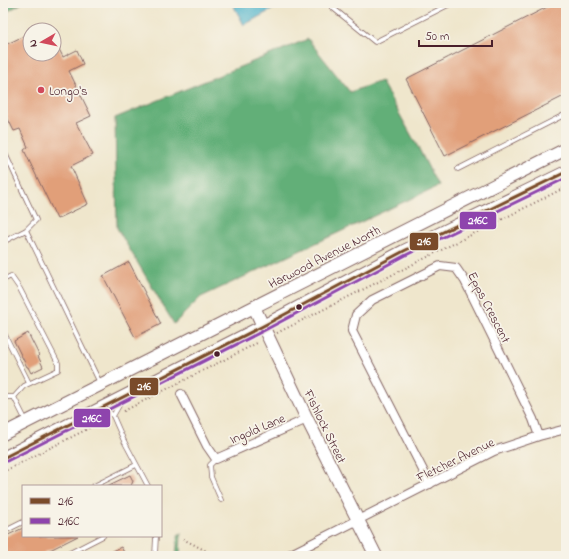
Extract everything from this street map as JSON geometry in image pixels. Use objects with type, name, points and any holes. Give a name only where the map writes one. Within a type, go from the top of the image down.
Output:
[{"type":"main road","name":"Harwood Avenue North","points":[[3,434],[566,149]]},
{"type":"main road","points":[[3,458],[263,326],[404,251],[566,172]]},
{"type":"main road","name":"Fishlock Street","points":[[254,307],[307,419],[376,556]]},
{"type":"main road","points":[[98,387],[104,407]]},
{"type":"street","name":"Epps Crescent","points":[[430,484],[352,330],[356,315],[372,300],[440,266],[456,268],[465,281],[533,419],[539,436]]},
{"type":"street","points":[[181,394],[207,446],[216,459]]},
{"type":"street","name":"Ingold Lane","points":[[216,459],[307,419]]},
{"type":"street","name":"Fletcher Avenue","points":[[288,556],[494,451],[566,429]]},
{"type":"lane","points":[[330,3],[333,8],[375,42],[452,3]]},
{"type":"lane","points":[[458,169],[566,114]]},
{"type":"lane","points":[[3,149],[36,220],[26,230],[3,242]]},
{"type":"lane","points":[[26,230],[98,387]]},
{"type":"lane","points":[[3,280],[11,276],[20,289],[58,363],[58,370],[24,386],[14,397],[3,397]]},
{"type":"lane","points":[[3,331],[29,383]]},
{"type":"lane","points":[[14,397],[26,422]]},
{"type":"lane","points":[[114,416],[124,397]]},
{"type":"lane","points":[[104,407],[114,416],[136,465],[147,485]]},
{"type":"lane","points":[[216,459],[210,465],[210,471],[221,500]]},
{"type":"lane","points":[[96,485],[136,465]]},
{"type":"lane","points":[[3,532],[22,522]]},
{"type":"lane","points":[[64,556],[101,537]]},
{"type":"lane","points":[[155,556],[156,537]]},
{"type":"path","points":[[3,472],[566,187]]},
{"type":"path","points":[[170,374],[181,394]]},
{"type":"path","points":[[183,539],[216,556]]},
{"type":"green space","points":[[3,3],[22,3],[3,14]]},
{"type":"green space","points":[[308,39],[350,92],[381,81],[438,186],[201,297],[174,324],[117,228],[115,118]]},
{"type":"green space","points":[[181,533],[180,556],[176,556],[178,535]]},
{"type":"water","points":[[232,3],[281,3],[282,4],[244,25]]},
{"type":"building","points":[[555,3],[566,3],[566,95],[445,156],[406,79]]},
{"type":"building","name":"Longo's","points":[[22,37],[22,62],[62,62],[62,55],[63,57],[77,50],[83,64],[69,71],[91,116],[76,123],[93,155],[71,166],[88,204],[57,219],[24,150],[28,147],[20,129],[14,131],[3,109],[3,46]]},
{"type":"building","points":[[129,262],[161,324],[135,337],[103,276]]},
{"type":"building","points":[[28,333],[43,367],[31,373],[14,341]]},
{"type":"building","points":[[130,475],[133,481],[131,485],[109,485]]},
{"type":"building","points":[[22,528],[22,537],[76,537],[38,556],[3,556],[3,542],[6,540],[4,537]]},
{"type":"building","points":[[121,547],[126,556],[103,556]]},
{"type":"transit line","name":"216","points":[[3,458],[263,326],[404,251],[566,172]]},
{"type":"transit line","name":"216C","points":[[5,462],[265,330],[406,255],[566,178]]},
{"type":"place","name":"Longo's","points":[[41,90]]}]
